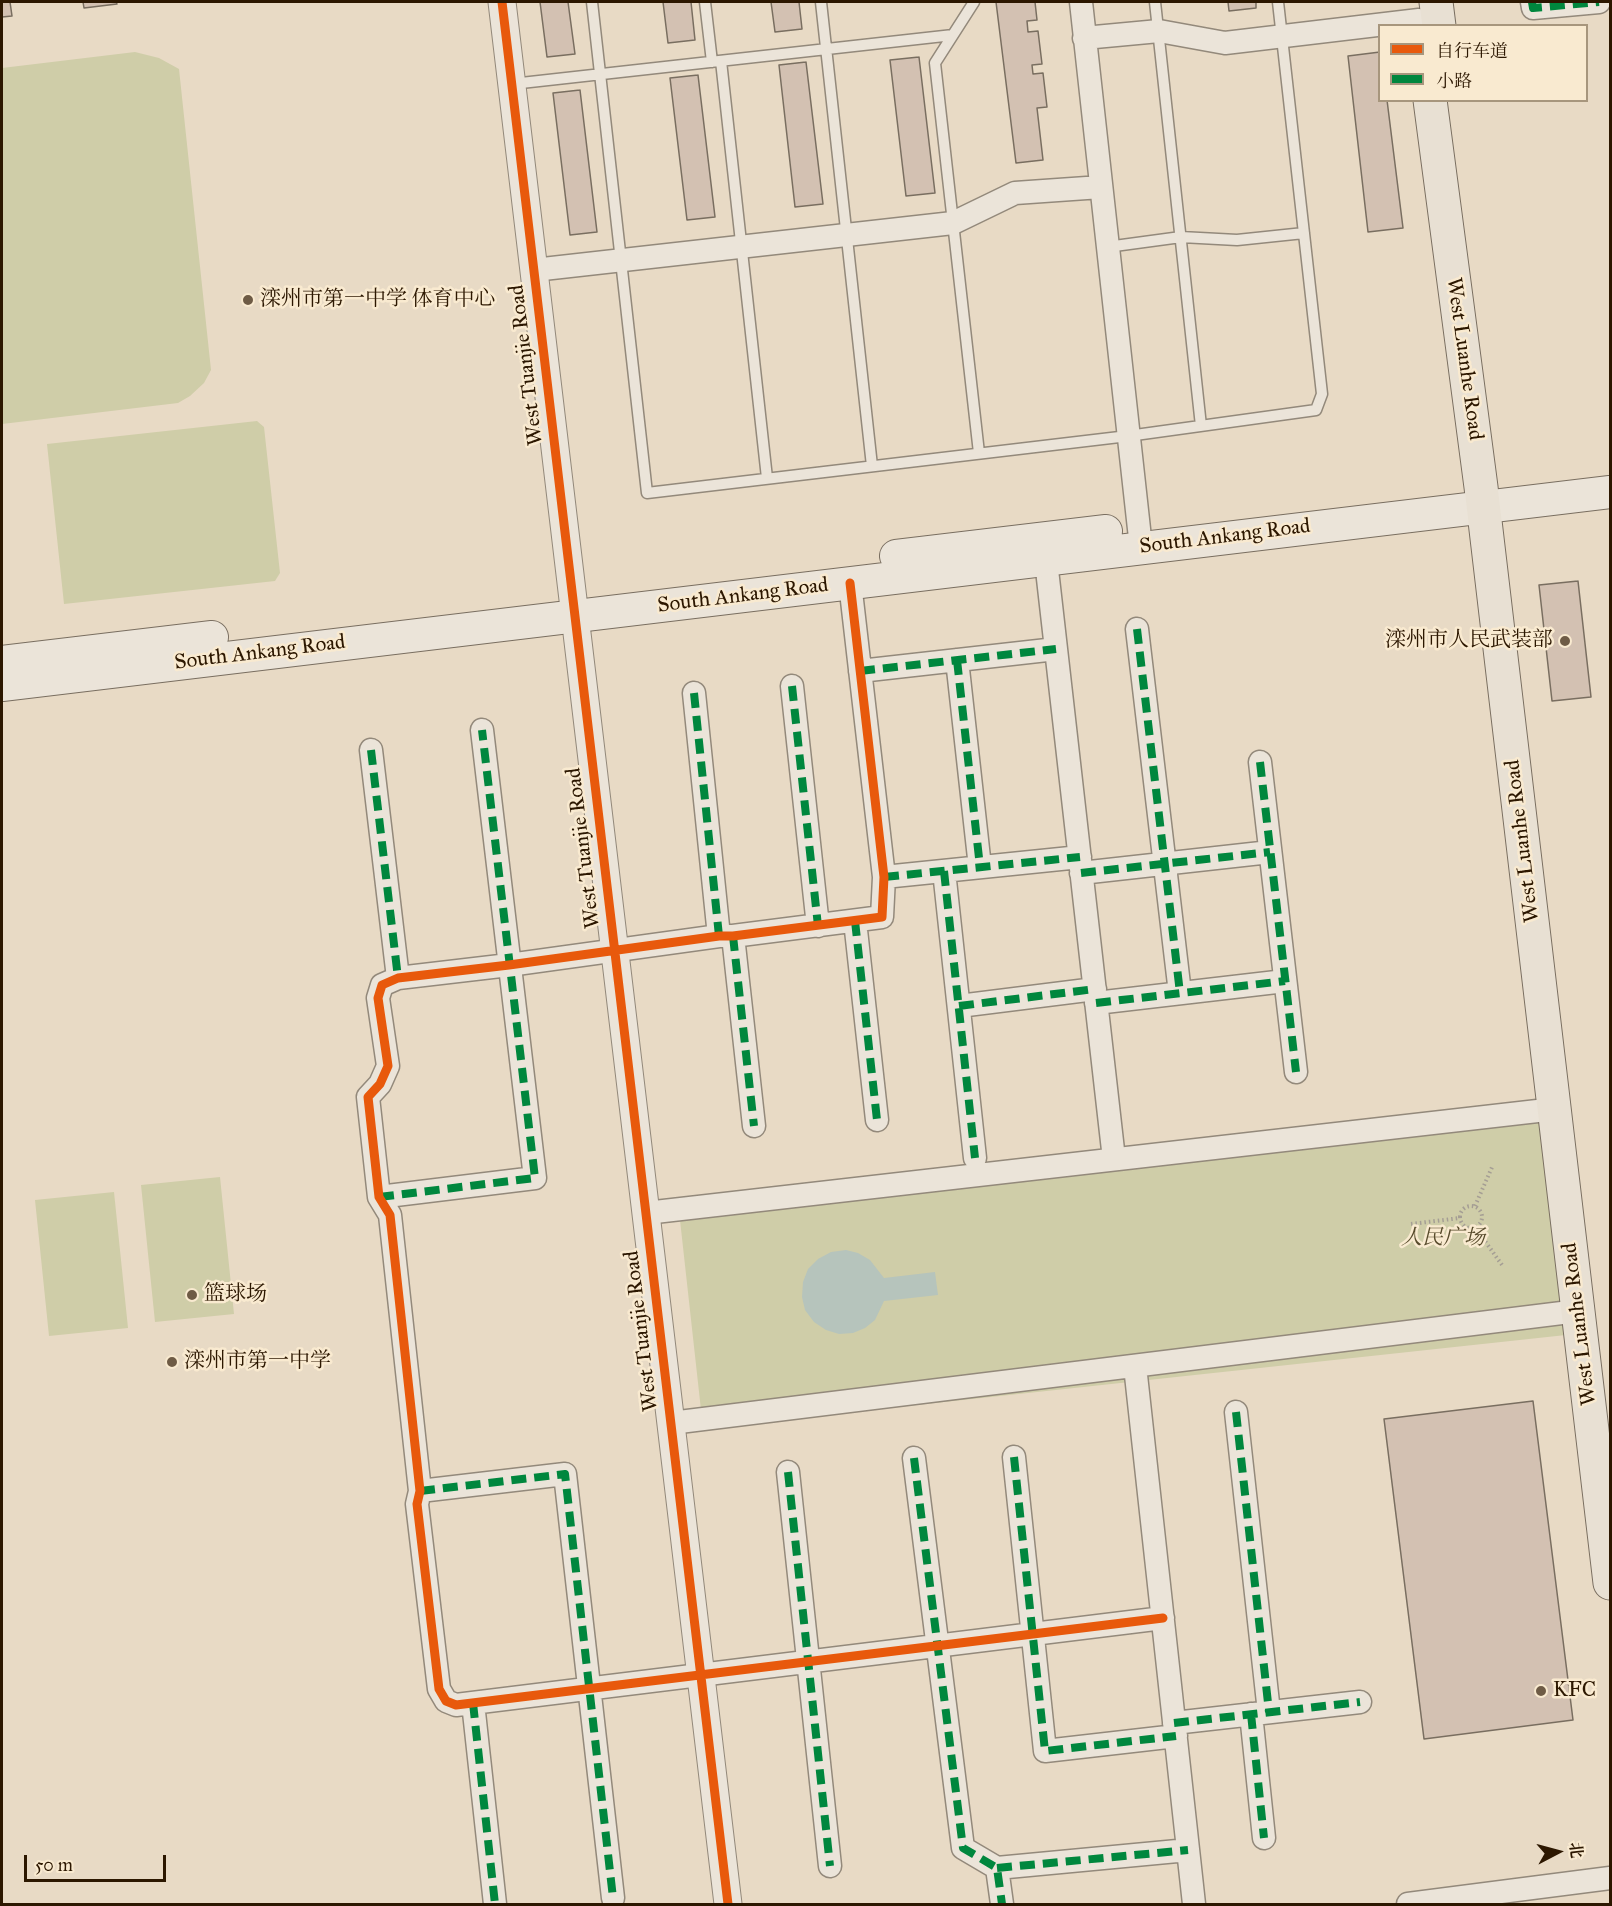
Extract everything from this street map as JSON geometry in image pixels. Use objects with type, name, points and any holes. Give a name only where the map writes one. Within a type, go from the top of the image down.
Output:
[{"type":"main road","name":"West Luanhe Road","points":[[1430,102],[1492,496],[1611,1403]]},
{"type":"main road","name":"West Luanhe Road","points":[[1449,102],[1555,1109],[1611,1583]]},
{"type":"main road","points":[[1492,496],[1611,472]]},
{"type":"main road","points":[[1492,496],[1611,492]]},
{"type":"main road","name":"South Ankang Road","points":[[2,662],[574,604],[1492,496]]},
{"type":"main road","name":"South Ankang Road","points":[[2,685],[574,604],[850,583],[1046,561],[1140,537]]},
{"type":"street","name":"West Tuanjie Road","points":[[502,2],[728,1905]]},
{"type":"street","points":[[1081,2],[1140,537]]},
{"type":"street","points":[[1532,2],[1533,8],[1599,2]]},
{"type":"street","points":[[1084,38],[1159,31],[1225,43],[1426,15]]},
{"type":"street","points":[[534,270],[952,223],[1015,193],[1101,187]]},
{"type":"street","points":[[1046,561],[1114,1159]]},
{"type":"street","points":[[850,583],[884,877],[882,917],[398,978],[382,985],[378,998],[388,1066],[380,1084],[368,1097],[379,1197],[390,1215],[420,1491],[417,1504],[439,1689],[446,1701],[456,1706],[1162,1618]]},
{"type":"street","points":[[1137,629],[1180,993]]},
{"type":"street","points":[[860,671],[1056,649]]},
{"type":"street","points":[[957,660],[980,867]]},
{"type":"street","points":[[792,686],[818,926]]},
{"type":"street","points":[[694,693],[754,1126]]},
{"type":"street","points":[[379,1197],[535,1179],[482,730]]},
{"type":"street","points":[[371,750],[398,978]]},
{"type":"street","points":[[1260,762],[1296,1072]]},
{"type":"street","points":[[884,877],[980,867],[1165,864],[1270,852]]},
{"type":"street","points":[[944,871],[975,1158]]},
{"type":"street","points":[[855,921],[877,1120]]},
{"type":"street","points":[[959,1006],[1095,996],[1180,993],[1285,981]]},
{"type":"street","points":[[646,1213],[1555,1109]]},
{"type":"street","points":[[671,1423],[1578,1311]]},
{"type":"street","points":[[1135,1366],[1194,1905]]},
{"type":"street","points":[[1236,1412],[1260,1713],[1264,1838]]},
{"type":"street","points":[[1014,1457],[1045,1751],[1175,1730],[1260,1713],[1360,1702]]},
{"type":"street","points":[[914,1458],[963,1848],[997,1868],[1188,1850]]},
{"type":"street","points":[[788,1472],[830,1866]]},
{"type":"street","points":[[420,1491],[565,1474],[613,1898]]},
{"type":"street","points":[[473,1703],[495,1905]]},
{"type":"street","points":[[997,1868],[1002,1905]]},
{"type":"street","points":[[1408,1905],[1611,1878]]},
{"type":"lane","points":[[592,2],[647,493],[1128,436],[1316,410],[1322,394],[1278,2]]},
{"type":"lane","points":[[705,2],[716,62],[741,246],[767,478]]},
{"type":"lane","points":[[821,2],[872,466]]},
{"type":"lane","points":[[974,2],[935,63],[979,453]]},
{"type":"lane","points":[[1155,2],[1201,426]]},
{"type":"lane","points":[[512,84],[952,35]]},
{"type":"lane","points":[[1107,247],[1181,237],[1237,240],[1304,233]]},
{"type":"path","points":[[1474,1206],[1493,1165]]},
{"type":"path","points":[[1460,1218],[1464,1208],[1474,1206]]},
{"type":"path","points":[[1474,1206],[1480,1211],[1482,1218],[1475,1227]]},
{"type":"path","points":[[1411,1224],[1460,1218]]},
{"type":"path","points":[[1460,1218],[1466,1226],[1475,1227],[1502,1264]]},
{"type":"green space","points":[[135,52],[159,58],[179,69],[211,370],[204,383],[178,403],[2,424],[2,68]]},
{"type":"green space","points":[[257,421],[264,427],[280,573],[275,581],[64,604],[47,444]]},
{"type":"green space","name":"人民广场","points":[[1541,1118],[1566,1335],[703,1428],[680,1220]]},
{"type":"green space","points":[[220,1177],[234,1314],[155,1322],[141,1185]]},
{"type":"green space","points":[[114,1192],[128,1328],[49,1336],[35,1200]]},
{"type":"shaded area","points":[[846,1250],[858,1253],[870,1260],[884,1278],[935,1272],[938,1295],[884,1301],[875,1320],[865,1328],[853,1333],[839,1334],[826,1330],[814,1322],[805,1310],[802,1297],[803,1282],[808,1269],[818,1259],[831,1252]]},
{"type":"building","points":[[2,2],[10,2],[12,16],[2,17]]},
{"type":"building","points":[[83,2],[116,2],[117,4],[84,8]]},
{"type":"building","points":[[540,2],[568,2],[575,54],[547,57]]},
{"type":"building","points":[[663,2],[691,2],[695,40],[668,43]]},
{"type":"building","points":[[771,2],[799,2],[802,29],[775,32]]},
{"type":"building","points":[[996,2],[1035,2],[1037,20],[1027,21],[1028,32],[1038,31],[1042,64],[1032,65],[1033,74],[1043,73],[1047,107],[1037,108],[1043,160],[1016,163]]},
{"type":"building","points":[[1228,2],[1256,2],[1256,8],[1229,11]]},
{"type":"building","points":[[1378,52],[1378,102],[1387,102],[1403,228],[1368,232],[1348,56]]},
{"type":"building","points":[[919,57],[935,193],[906,196],[890,60]]},
{"type":"building","points":[[806,62],[823,204],[795,207],[779,65]]},
{"type":"building","points":[[698,75],[715,217],[687,220],[670,78]]},
{"type":"building","points":[[580,90],[597,232],[570,235],[553,93]]},
{"type":"building","name":"滦州市人民武装部","points":[[1578,581],[1591,697],[1552,701],[1539,585]]},
{"type":"building","points":[[1533,1401],[1573,1720],[1424,1739],[1384,1419]]},
{"type":"marked path","points":[[1532,2],[1533,8],[1599,2]]},
{"type":"marked path","points":[[1137,629],[1180,993]]},
{"type":"marked path","points":[[860,671],[1056,649]]},
{"type":"marked path","points":[[957,660],[980,867]]},
{"type":"marked path","points":[[792,686],[818,926]]},
{"type":"marked path","points":[[694,693],[719,936]]},
{"type":"marked path","points":[[379,1197],[535,1178],[482,730]]},
{"type":"marked path","points":[[371,750],[398,978]]},
{"type":"marked path","points":[[1260,762],[1296,1072]]},
{"type":"marked path","points":[[1081,873],[1270,852]]},
{"type":"marked path","points":[[884,877],[1080,857]]},
{"type":"marked path","points":[[944,871],[975,1158]]},
{"type":"marked path","points":[[855,921],[877,1120]]},
{"type":"marked path","points":[[733,936],[754,1126]]},
{"type":"marked path","points":[[1096,1003],[1285,981]]},
{"type":"marked path","points":[[959,1006],[1095,989]]},
{"type":"marked path","points":[[1236,1412],[1269,1712]]},
{"type":"marked path","points":[[1014,1457],[1045,1751],[1176,1736]]},
{"type":"marked path","points":[[914,1458],[963,1848],[997,1868],[1002,1904]]},
{"type":"marked path","points":[[788,1472],[830,1866]]},
{"type":"marked path","points":[[420,1491],[565,1474],[613,1898]]},
{"type":"marked path","points":[[1174,1723],[1360,1702]]},
{"type":"marked path","points":[[473,1703],[495,1904]]},
{"type":"marked path","points":[[1251,1714],[1264,1838]]},
{"type":"marked path","points":[[997,1868],[1188,1850]]},
{"type":"cycle path","points":[[502,2],[728,1904]]},
{"type":"cycle path","points":[[850,583],[884,877],[882,917],[398,978],[382,985],[378,998],[388,1066],[380,1084],[368,1097],[379,1197],[390,1215],[420,1491],[417,1504],[439,1689],[446,1701],[456,1705],[1163,1618]]},
{"type":"place","name":"滦州市第一中学 体育中心","points":[[248,300]]},
{"type":"place","name":"滦州市人民武装部","points":[[1565,641]]},
{"type":"place","name":"篮球场","points":[[192,1295]]},
{"type":"place","name":"滦州市第一中学","points":[[172,1362]]},
{"type":"place","name":"KFC","points":[[1541,1691]]}]
